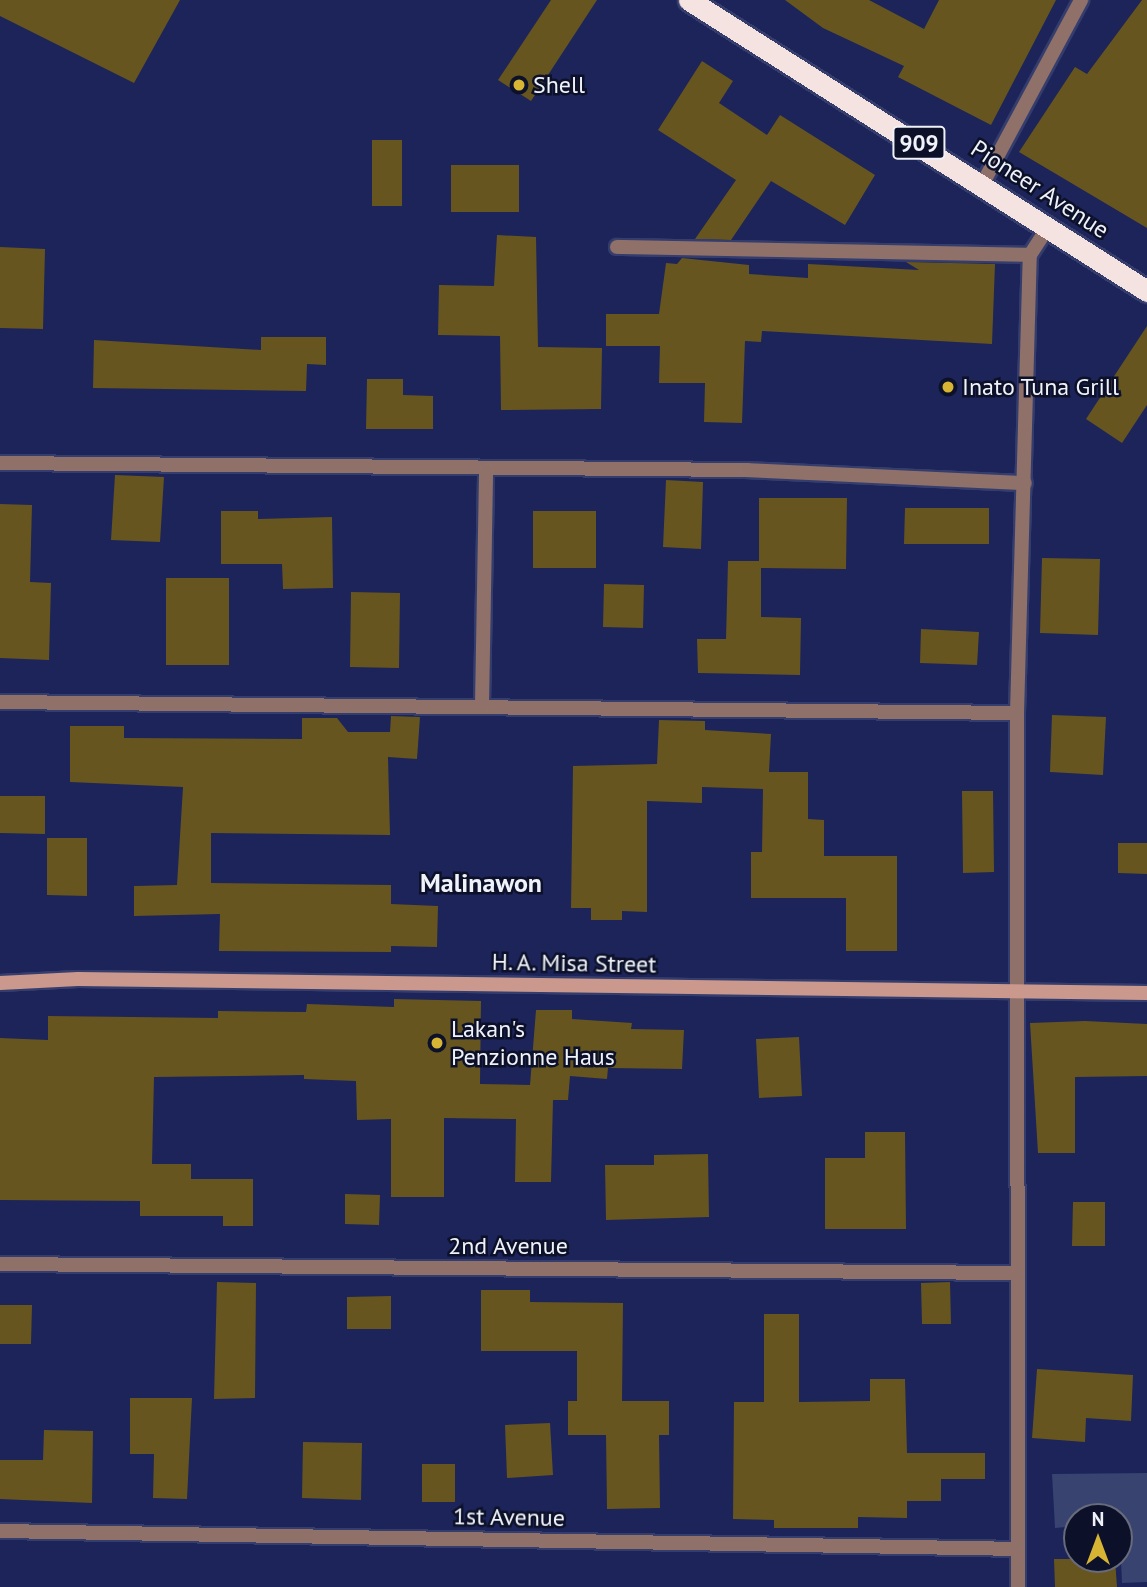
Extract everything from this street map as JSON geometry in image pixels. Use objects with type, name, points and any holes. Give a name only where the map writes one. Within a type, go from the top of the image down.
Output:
[{"type":"highway","name":"Pioneer Avenue","points":[[689,0],[984,183],[1147,291]]},
{"type":"street","points":[[984,183],[1081,0]]},
{"type":"street","points":[[1018,1587],[1014,992],[1017,713],[1030,255],[1049,226]]},
{"type":"street","points":[[617,247],[1030,255]]},
{"type":"street","points":[[0,463],[486,470],[747,470],[1025,483]]},
{"type":"street","points":[[482,705],[486,470]]},
{"type":"street","points":[[0,702],[482,705],[1017,713]]},
{"type":"street","name":"H. A. Misa Street","points":[[0,983],[78,979],[1147,993]]},
{"type":"street","name":"2nd Avenue","points":[[0,1264],[1016,1273]]},
{"type":"street","name":"1st Avenue","points":[[0,1531],[1017,1549]]},
{"type":"shaded area","points":[[1147,1473],[1147,1582],[1122,1583],[1122,1573],[1133,1573],[1133,1503],[1063,1503],[1063,1527],[1055,1528],[1052,1474]]},
{"type":"building","points":[[0,0],[180,0],[134,83],[0,16]]},
{"type":"building","points":[[551,0],[597,0],[531,101],[498,80]]},
{"type":"building","points":[[785,0],[869,0],[924,29],[939,0],[1056,0],[991,125],[898,77],[904,66],[823,28]]},
{"type":"building","points":[[1142,0],[1147,0],[1147,228],[1019,152],[1075,67],[1087,74]]},
{"type":"building","points":[[702,61],[733,81],[719,103],[767,135],[780,115],[875,175],[845,225],[771,181],[731,240],[695,239],[736,180],[658,130]]},
{"type":"building","points":[[372,140],[402,140],[402,206],[372,206]]},
{"type":"building","points":[[451,165],[519,165],[519,212],[451,212]]},
{"type":"building","points":[[497,235],[536,237],[538,347],[602,348],[601,409],[501,410],[500,336],[438,335],[439,285],[494,286]]},
{"type":"building","points":[[0,247],[45,249],[43,329],[0,328]]},
{"type":"building","points":[[682,258],[749,265],[749,274],[808,278],[808,264],[919,270],[906,262],[995,264],[992,344],[762,331],[761,342],[745,341],[742,423],[704,422],[705,383],[659,383],[660,346],[606,346],[606,314],[659,314],[666,263],[677,264]]},
{"type":"building","points":[[1147,326],[1147,405],[1122,443],[1086,419]]},
{"type":"building","points":[[261,337],[326,337],[326,365],[307,364],[306,391],[93,388],[94,340],[261,350]]},
{"type":"building","points":[[367,379],[403,379],[403,395],[433,396],[433,429],[366,429]]},
{"type":"building","points":[[115,475],[164,477],[160,542],[111,540]]},
{"type":"building","points":[[666,480],[703,482],[701,549],[663,547]]},
{"type":"building","points":[[759,498],[847,498],[846,569],[761,568],[761,617],[801,618],[800,675],[698,673],[697,639],[726,639],[728,561],[759,561]]},
{"type":"building","points":[[0,504],[32,505],[30,582],[51,583],[49,660],[0,658]]},
{"type":"building","points":[[905,508],[989,508],[989,544],[904,544]]},
{"type":"building","points":[[221,511],[258,511],[258,519],[332,517],[333,588],[283,589],[282,564],[221,564]]},
{"type":"building","points":[[533,511],[596,511],[596,568],[533,568]]},
{"type":"building","points":[[1042,558],[1100,559],[1098,635],[1040,633]]},
{"type":"building","points":[[166,578],[229,578],[229,665],[166,665]]},
{"type":"building","points":[[604,584],[644,585],[643,628],[603,627]]},
{"type":"building","points":[[351,592],[400,593],[399,668],[350,667]]},
{"type":"building","points":[[921,629],[979,632],[977,665],[920,663]]},
{"type":"building","points":[[1052,715],[1106,717],[1103,775],[1050,772]]},
{"type":"building","points":[[391,716],[420,717],[417,759],[388,757],[390,835],[211,833],[211,883],[391,885],[391,904],[438,906],[437,947],[391,946],[391,952],[219,951],[220,914],[134,916],[134,886],[177,885],[183,787],[70,782],[70,726],[124,726],[124,738],[302,739],[302,718],[337,718],[348,732],[390,732]]},
{"type":"building","points":[[659,720],[705,721],[705,730],[771,734],[769,772],[808,772],[808,819],[824,820],[824,856],[897,856],[897,951],[846,951],[846,898],[751,898],[751,852],[762,852],[763,789],[702,787],[702,803],[647,801],[647,912],[622,911],[622,920],[591,920],[591,908],[571,908],[573,766],[657,764]]},
{"type":"building","points":[[962,791],[993,791],[994,872],[963,873]]},
{"type":"building","points":[[0,796],[45,796],[45,834],[0,833]]},
{"type":"building","points":[[47,838],[87,838],[87,896],[47,895]]},
{"type":"building","points":[[1118,843],[1147,843],[1147,874],[1118,873]]},
{"type":"building","points":[[394,999],[481,1001],[480,1084],[530,1085],[536,1010],[572,1010],[572,1019],[632,1023],[631,1029],[684,1030],[682,1069],[608,1068],[607,1079],[570,1076],[568,1100],[553,1100],[551,1182],[515,1182],[516,1119],[444,1118],[444,1197],[391,1197],[391,1119],[357,1120],[356,1081],[304,1079],[304,1075],[154,1077],[152,1164],[191,1164],[191,1179],[253,1179],[253,1226],[223,1226],[223,1216],[140,1216],[140,1201],[0,1200],[0,1038],[48,1040],[48,1016],[218,1018],[218,1011],[306,1012],[307,1004],[394,1007]]},
{"type":"building","points":[[1085,1021],[1147,1024],[1147,1076],[1075,1077],[1075,1153],[1038,1153],[1030,1023]]},
{"type":"building","points":[[799,1037],[802,1096],[759,1098],[756,1039]]},
{"type":"building","points":[[865,1132],[905,1132],[906,1229],[825,1229],[825,1158],[865,1158]]},
{"type":"building","points":[[708,1154],[709,1217],[606,1220],[605,1165],[654,1165],[654,1155]]},
{"type":"building","points":[[345,1194],[380,1195],[379,1225],[345,1224]]},
{"type":"building","points":[[1073,1202],[1105,1202],[1105,1246],[1072,1246]]},
{"type":"building","points":[[217,1282],[256,1283],[255,1398],[214,1399]]},
{"type":"building","points":[[950,1282],[951,1324],[922,1324],[921,1283]]},
{"type":"building","points":[[481,1290],[530,1290],[530,1302],[623,1303],[622,1401],[669,1401],[669,1435],[659,1435],[660,1508],[607,1509],[606,1435],[568,1435],[568,1401],[577,1401],[577,1351],[481,1351]]},
{"type":"building","points":[[391,1296],[391,1329],[347,1329],[347,1297]]},
{"type":"building","points":[[0,1305],[32,1305],[31,1344],[0,1344]]},
{"type":"building","points":[[764,1314],[799,1314],[799,1402],[870,1401],[870,1379],[905,1379],[907,1453],[985,1453],[985,1479],[941,1479],[941,1501],[907,1501],[907,1518],[858,1517],[858,1528],[774,1528],[774,1520],[733,1519],[734,1402],[764,1402]]},
{"type":"building","points":[[1037,1369],[1133,1375],[1131,1421],[1086,1418],[1085,1442],[1032,1438]]},
{"type":"building","points":[[130,1398],[192,1398],[187,1499],[153,1498],[154,1454],[130,1454]]},
{"type":"building","points":[[550,1423],[553,1475],[507,1478],[505,1425]]},
{"type":"building","points":[[44,1430],[93,1431],[92,1503],[0,1499],[0,1460],[43,1460]]},
{"type":"building","points":[[303,1442],[362,1443],[361,1500],[302,1498]]},
{"type":"building","points":[[422,1464],[455,1464],[455,1502],[422,1502]]},
{"type":"building","points":[[1054,1559],[1063,1559],[1063,1573],[1116,1573],[1117,1587],[1055,1587]]},
{"type":"place","name":"Shell","points":[[519,85]]},
{"type":"place","name":"Inato Tuna Grill","points":[[948,387]]},
{"type":"place","name":"Lakan's Penzionne Haus","points":[[437,1043]]},
{"type":"district","name":"Malinawon","points":[[481,883]]}]
